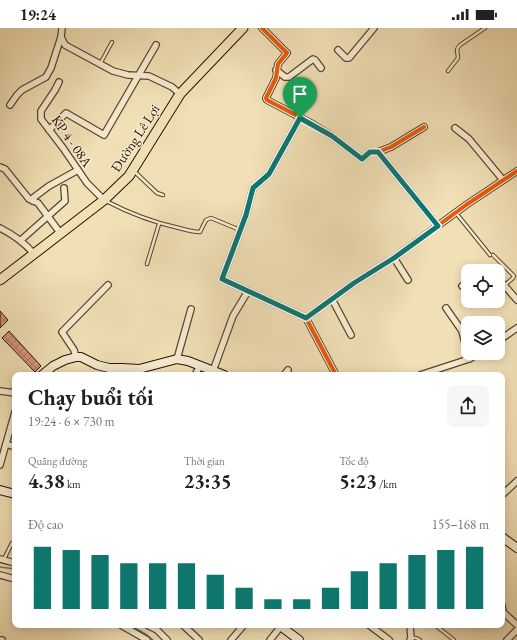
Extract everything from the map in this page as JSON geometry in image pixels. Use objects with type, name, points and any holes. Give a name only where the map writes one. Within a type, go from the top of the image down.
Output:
[{"type":"main road","name":"Đường Lê Lợi","points":[[0,280],[104,200],[129,176],[180,94],[243,28]]},
{"type":"street","points":[[10,105],[17,94],[22,90],[46,77],[51,68],[61,37],[62,28]]},
{"type":"street","points":[[262,28],[287,53],[278,64],[276,78],[266,99],[332,136],[362,159],[370,152],[378,152],[391,148],[424,127]]},
{"type":"street","points":[[338,50],[346,58],[349,58],[374,28]]},
{"type":"street","points":[[61,37],[65,44],[114,71],[128,75],[149,76],[172,87],[180,94]]},
{"type":"street","points":[[49,130],[66,113],[104,135],[156,45]]},
{"type":"street","points":[[276,70],[285,77],[289,77],[313,59],[316,60],[321,68]]},
{"type":"street","name":"KP 4 - 08A","points":[[59,82],[42,111],[41,118],[87,183],[104,200]]},
{"type":"street","points":[[300,118],[269,174],[253,188],[246,215],[222,279],[306,318],[334,372]]},
{"type":"street","points":[[455,128],[469,140],[503,180]]},
{"type":"street","points":[[378,152],[438,226]]},
{"type":"street","points":[[0,167],[5,170],[29,199],[38,202],[61,234]]},
{"type":"street","points":[[33,201],[33,198],[49,186],[78,170]]},
{"type":"street","points":[[306,318],[394,258],[456,212],[517,171]]},
{"type":"street","points":[[21,240],[64,201],[64,188]]},
{"type":"street","points":[[0,228],[21,240],[34,254]]},
{"type":"street","points":[[394,258],[408,280]]},
{"type":"street","points":[[76,357],[74,350],[62,332],[108,285]]},
{"type":"street","points":[[505,286],[517,300]]},
{"type":"street","points":[[46,372],[53,366],[65,360],[76,357],[81,357],[97,365],[108,368],[139,369],[177,360],[188,361],[213,371],[233,316],[248,291]]},
{"type":"street","points":[[332,299],[351,335]]},
{"type":"street","points":[[446,308],[461,330]]},
{"type":"street","points":[[177,360],[191,309]]},
{"type":"street","points":[[505,336],[517,328]]},
{"type":"street","points":[[429,372],[466,360]]},
{"type":"street","points":[[197,372],[200,366]]},
{"type":"street","points":[[149,372],[152,367]]},
{"type":"street","points":[[0,392],[12,393]]},
{"type":"street","points":[[0,465],[12,423]]},
{"type":"street","points":[[6,444],[12,446]]},
{"type":"street","points":[[505,492],[517,481]]},
{"type":"street","points":[[0,490],[12,493]]},
{"type":"street","points":[[505,539],[517,548]]},
{"type":"street","points":[[2,559],[12,561]]},
{"type":"street","points":[[0,575],[12,578]]},
{"type":"street","points":[[505,614],[517,625]]},
{"type":"street","points":[[126,628],[147,640]]},
{"type":"street","points":[[153,628],[167,640]]},
{"type":"street","points":[[186,628],[198,640]]},
{"type":"street","points":[[231,640],[241,628]]},
{"type":"street","points":[[270,640],[279,628]]},
{"type":"street","points":[[284,628],[299,640]]},
{"type":"street","points":[[373,628],[389,640]]},
{"type":"street","points":[[410,628],[410,639]]},
{"type":"street","points":[[507,640],[517,630]]},
{"type":"lane","points":[[448,71],[458,57],[456,53],[457,48],[485,28]]},
{"type":"lane","points":[[100,64],[112,42]]},
{"type":"lane","points":[[133,170],[157,193],[163,196]]},
{"type":"lane","points":[[104,200],[159,224],[200,232],[202,231],[206,220],[210,218],[240,230]]},
{"type":"lane","points":[[456,212],[491,255],[501,264]]},
{"type":"lane","points":[[147,264],[159,224]]},
{"type":"lane","points":[[505,268],[514,276],[505,286]]},
{"type":"lane","points":[[2,559],[12,543]]},
{"type":"lane","points":[[439,628],[454,640]]},
{"type":"lane","points":[[410,639],[416,638],[420,640]]},
{"type":"building","points":[[0,311],[8,320],[0,328]]},
{"type":"building","points":[[9,331],[41,366],[35,372],[2,338]]},
{"type":"waterway","points":[[0,567],[12,569]]},
{"type":"waterway","points":[[135,628],[153,640]]},
{"type":"cycle path","points":[[262,28],[287,53],[278,64],[276,78],[266,98],[267,100],[332,136],[362,159],[370,152],[378,152],[391,147],[424,127]]},
{"type":"cycle path","points":[[300,118],[269,174],[253,188],[246,215],[222,279],[306,318],[334,372]]},
{"type":"cycle path","points":[[306,318],[354,283],[394,258],[466,205],[517,171]]},
{"type":"route","points":[[300,118],[332,136],[362,159],[370,152],[378,152],[438,226],[394,258],[354,283],[306,318],[222,279],[246,215],[253,188],[269,174],[300,118]]}]
